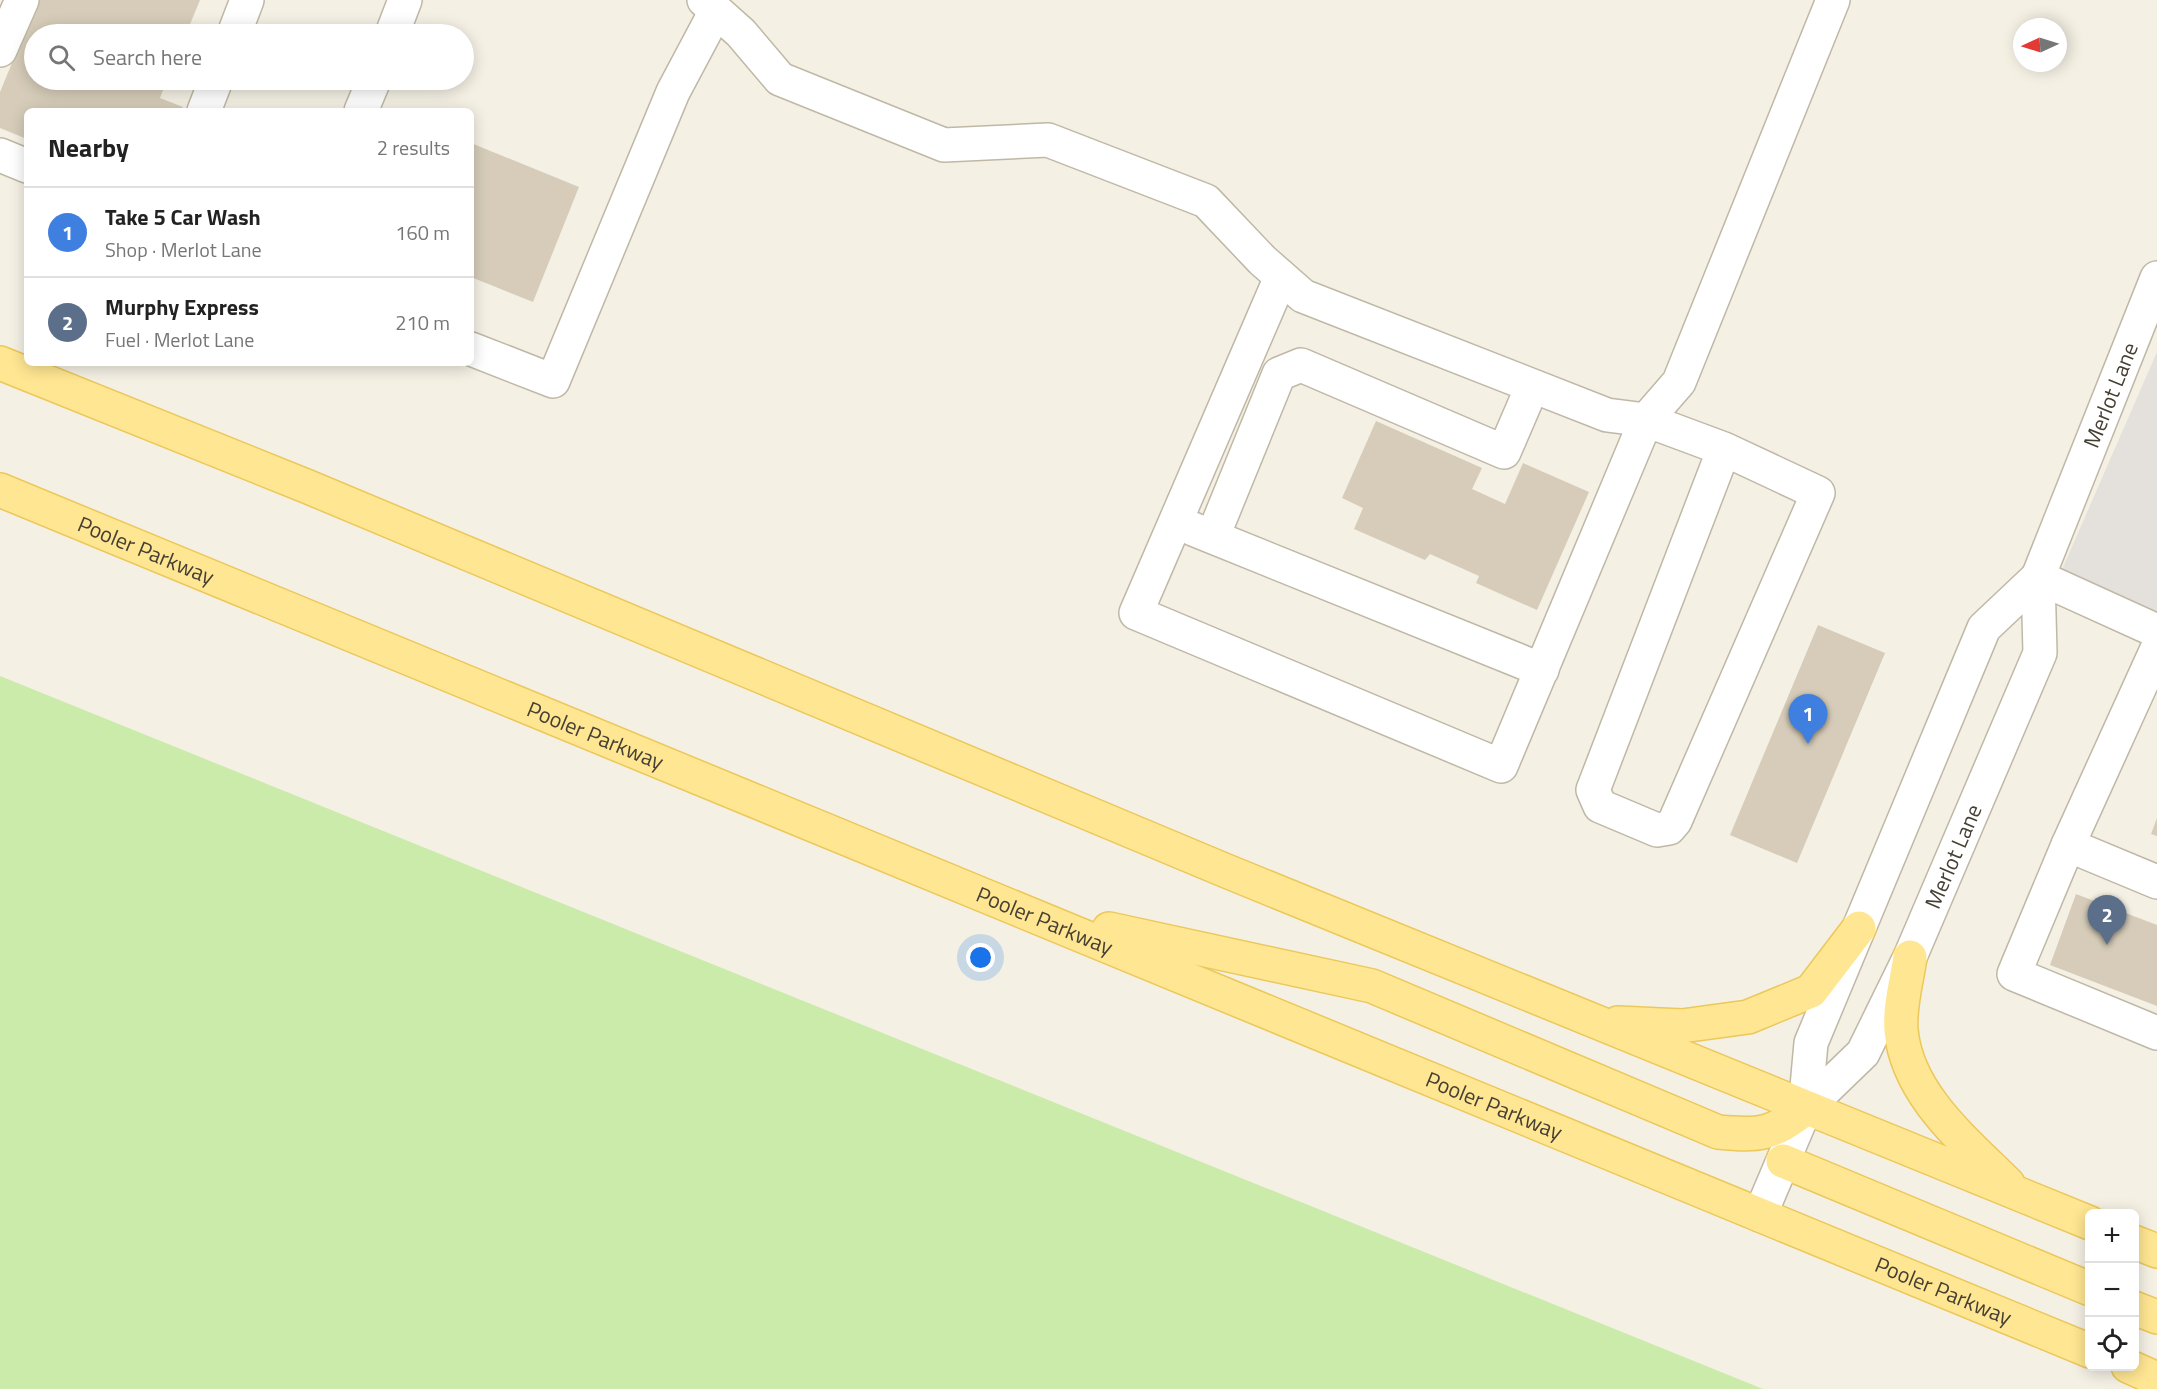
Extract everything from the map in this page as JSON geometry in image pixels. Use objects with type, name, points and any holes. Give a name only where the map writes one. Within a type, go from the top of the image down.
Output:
[{"type":"main road","points":[[0,363],[306,486],[1805,1109],[2085,1221]]},
{"type":"main road","name":"Pooler Parkway","points":[[0,490],[2085,1349]]},
{"type":"main road","points":[[1025,911],[1372,986],[1718,1132],[1755,1135],[1782,1126],[1805,1109]]},
{"type":"main road","points":[[1594,1022],[1682,1026],[1748,1017],[1810,991],[1859,928]]},
{"type":"main road","points":[[1910,957],[1901,1029],[1909,1065],[1926,1098],[2018,1194]]},
{"type":"main road","points":[[1783,1161],[2085,1287]]},
{"type":"main road","points":[[2139,1244],[2157,1251]]},
{"type":"main road","points":[[2139,1310],[2157,1317]]},
{"type":"main road","points":[[2139,1371],[2157,1378]]},
{"type":"street","points":[[0,50],[22,0]]},
{"type":"street","points":[[238,24],[247,0]]},
{"type":"street","points":[[396,24],[405,0]]},
{"type":"street","points":[[1281,277],[1136,614],[1501,766],[1646,420],[1678,382],[1833,0]]},
{"type":"street","points":[[474,350],[553,381],[710,5],[741,33],[780,79],[944,144],[1048,140],[1206,201],[1281,277],[1303,296],[1606,416],[1646,420],[1724,449],[1818,493],[1675,820],[1669,828],[1657,830],[1600,806],[1593,790],[1724,449]]},
{"type":"street","points":[[205,108],[212,90]]},
{"type":"street","points":[[362,108],[370,90]]},
{"type":"street","points":[[0,155],[24,165]]},
{"type":"street","name":"Merlot Lane","points":[[1805,1109],[1863,1053],[1910,957],[2040,653],[2038,577],[2157,278]]},
{"type":"street","points":[[1213,536],[1279,374],[1301,365],[1504,453],[1532,387]]},
{"type":"street","points":[[1175,522],[1542,670]]},
{"type":"street","points":[[2038,577],[2157,631]]},
{"type":"street","name":"Merlot Lane","points":[[1760,1215],[1805,1109],[1810,1043],[1984,628],[2038,577]]},
{"type":"street","points":[[2157,649],[2068,845],[2014,974],[2157,1033]]},
{"type":"street","points":[[2068,845],[2157,882]]},
{"type":"green space","points":[[0,676],[1763,1389],[0,1389]]},
{"type":"shaded area","points":[[2157,352],[2157,623],[2057,581]]},
{"type":"building","points":[[38,0],[200,0],[190,24],[28,24]]},
{"type":"building","points":[[24,34],[24,90],[163,90],[160,98],[183,107],[24,108],[24,138],[0,128],[0,92]]},
{"type":"building","points":[[474,144],[579,187],[533,302],[474,278]]},
{"type":"building","points":[[1376,421],[1482,468],[1472,489],[1505,504],[1523,463],[1589,492],[1537,610],[1476,583],[1479,576],[1430,554],[1425,560],[1354,529],[1363,508],[1342,498]]},
{"type":"building","points":[[1818,625],[1885,653],[1797,863],[1730,835]]},
{"type":"building","points":[[2157,818],[2157,836],[2151,834]]},
{"type":"building","points":[[2076,894],[2157,925],[2157,1006],[2050,965]]},
{"type":"place","name":"Take 5 Car Wash","points":[[1808,744]]},
{"type":"place","name":"Murphy Express","points":[[2107,945]]}]
